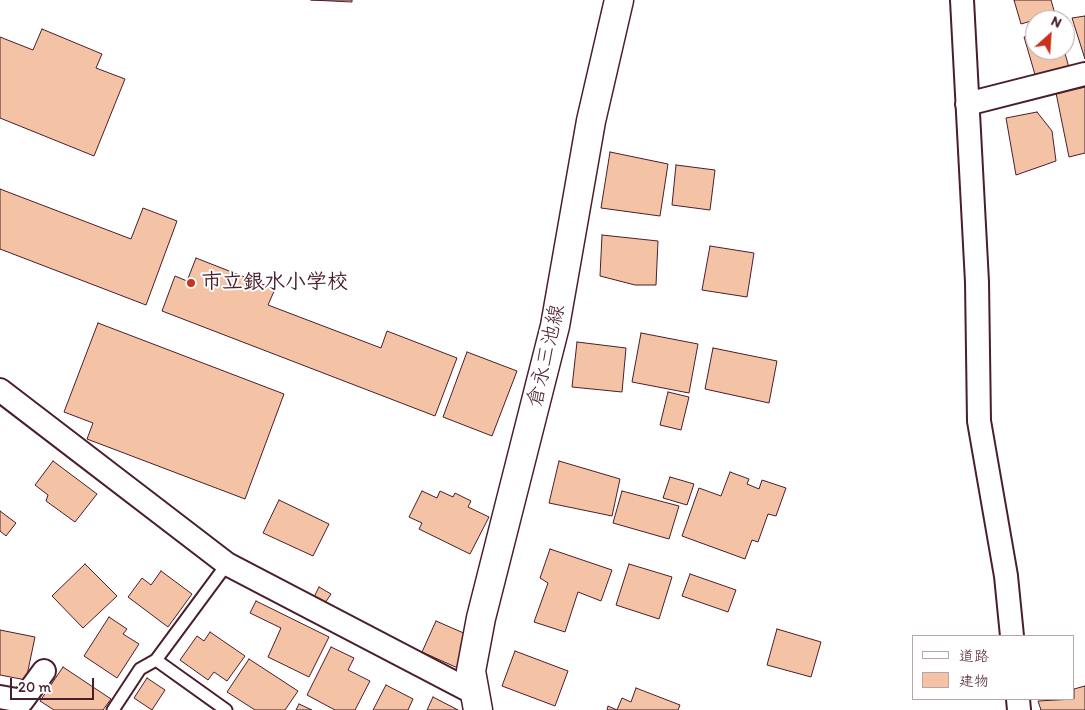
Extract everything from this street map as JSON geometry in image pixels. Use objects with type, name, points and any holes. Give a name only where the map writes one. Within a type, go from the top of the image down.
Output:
[{"type":"main road","name":"倉永三池線","points":[[476,702],[471,671],[481,618],[555,326],[591,121],[619,0]]},
{"type":"street","points":[[962,0],[977,282],[979,421],[1006,576],[1012,635]]},
{"type":"street","points":[[967,104],[1085,74]]},
{"type":"street","points":[[0,390],[227,564],[476,702]]},
{"type":"street","points":[[0,697],[22,701],[44,671]]},
{"type":"lane","points":[[113,710],[140,669],[156,660],[227,564]]},
{"type":"lane","points":[[156,660],[226,710]]},
{"type":"building","points":[[311,0],[352,0],[352,2]]},
{"type":"building","points":[[1014,0],[1051,0],[1054,10],[1025,10],[1025,23],[1021,24]]},
{"type":"building","points":[[1085,16],[1085,59],[1075,27],[1075,18]]},
{"type":"building","points":[[42,29],[102,54],[96,68],[125,79],[94,156],[0,118],[0,37],[33,50]]},
{"type":"building","points":[[1031,60],[1067,60],[1070,71],[1036,78]]},
{"type":"building","points":[[1085,87],[1085,153],[1069,157],[1056,93]]},
{"type":"building","points":[[1037,112],[1052,131],[1056,161],[1016,175],[1006,118]]},
{"type":"building","points":[[610,152],[668,164],[660,216],[601,208]]},
{"type":"building","points":[[676,165],[715,170],[710,210],[672,205]]},
{"type":"building","points":[[0,189],[131,239],[143,208],[177,221],[146,305],[0,249]]},
{"type":"building","points":[[602,235],[658,241],[656,285],[635,285],[600,276]]},
{"type":"building","points":[[710,246],[754,253],[747,297],[702,290]]},
{"type":"building","points":[[196,258],[275,289],[268,305],[381,348],[387,331],[457,358],[435,416],[162,311],[175,276],[187,281]]},
{"type":"building","points":[[98,323],[284,394],[245,499],[87,439],[93,423],[64,412]]},
{"type":"building","points":[[641,333],[698,344],[689,393],[632,382]]},
{"type":"building","points":[[577,342],[626,348],[622,392],[572,387]]},
{"type":"building","points":[[713,348],[777,361],[769,403],[705,389]]},
{"type":"building","points":[[467,352],[517,371],[492,436],[443,417]]},
{"type":"building","points":[[668,392],[689,397],[681,430],[660,425]]},
{"type":"building","points":[[53,461],[97,494],[75,522],[46,501],[48,495],[35,485]]},
{"type":"building","points":[[559,461],[620,479],[612,516],[549,503]]},
{"type":"building","points":[[730,472],[749,479],[747,484],[759,489],[762,480],[786,488],[776,516],[768,514],[758,542],[752,540],[745,559],[682,536],[699,488],[721,496]]},
{"type":"building","points":[[670,477],[694,484],[687,505],[663,498]]},
{"type":"building","points":[[422,491],[437,498],[440,491],[453,497],[455,493],[471,501],[468,507],[489,517],[470,554],[419,529],[422,523],[409,517]]},
{"type":"building","points":[[622,491],[679,506],[669,539],[613,523]]},
{"type":"building","points":[[279,500],[329,524],[313,556],[263,533]]},
{"type":"building","points":[[0,511],[16,523],[6,536],[0,531]]},
{"type":"building","points":[[550,549],[612,570],[601,601],[578,592],[565,632],[534,622],[548,583],[540,578]]},
{"type":"building","points":[[85,564],[117,596],[83,628],[52,596]]},
{"type":"building","points":[[629,564],[672,577],[659,619],[616,605]]},
{"type":"building","points":[[161,571],[192,594],[168,627],[128,597],[142,578],[151,585]]},
{"type":"building","points":[[690,574],[736,590],[728,612],[682,596]]},
{"type":"building","points":[[319,587],[331,594],[325,603],[314,597]]},
{"type":"building","points":[[256,601],[329,637],[309,677],[268,657],[281,628],[250,613]]},
{"type":"building","points":[[109,617],[127,629],[123,634],[139,644],[117,678],[84,656]]},
{"type":"building","points":[[436,621],[466,634],[460,647],[468,651],[460,669],[422,652]]},
{"type":"building","points":[[777,629],[821,642],[811,677],[767,665]]},
{"type":"building","points":[[0,630],[35,637],[26,680],[0,675]]},
{"type":"building","points":[[210,632],[245,656],[227,681],[214,672],[208,680],[180,660],[197,636],[204,641]]},
{"type":"building","points":[[331,647],[354,658],[348,670],[370,681],[355,710],[335,710],[307,695]]},
{"type":"building","points":[[515,651],[568,671],[555,706],[502,686]]},
{"type":"building","points":[[249,659],[298,691],[285,710],[255,710],[227,692]]},
{"type":"building","points":[[63,667],[111,699],[103,710],[54,710],[40,701]]},
{"type":"building","points":[[147,678],[165,690],[152,710],[134,698]]},
{"type":"building","points":[[386,685],[413,699],[408,710],[373,710]]},
{"type":"building","points":[[1085,686],[1085,710],[1041,710],[1038,701],[1075,700],[1075,689]]},
{"type":"building","points":[[636,688],[680,705],[678,710],[617,710],[622,698],[631,702]]},
{"type":"building","points":[[433,697],[458,710],[427,710]]},
{"type":"building","points":[[299,704],[312,710],[296,710]]},
{"type":"building","points":[[608,706],[617,710],[607,710]]},
{"type":"place","name":"市立銀水小学校","points":[[191,283]]}]
